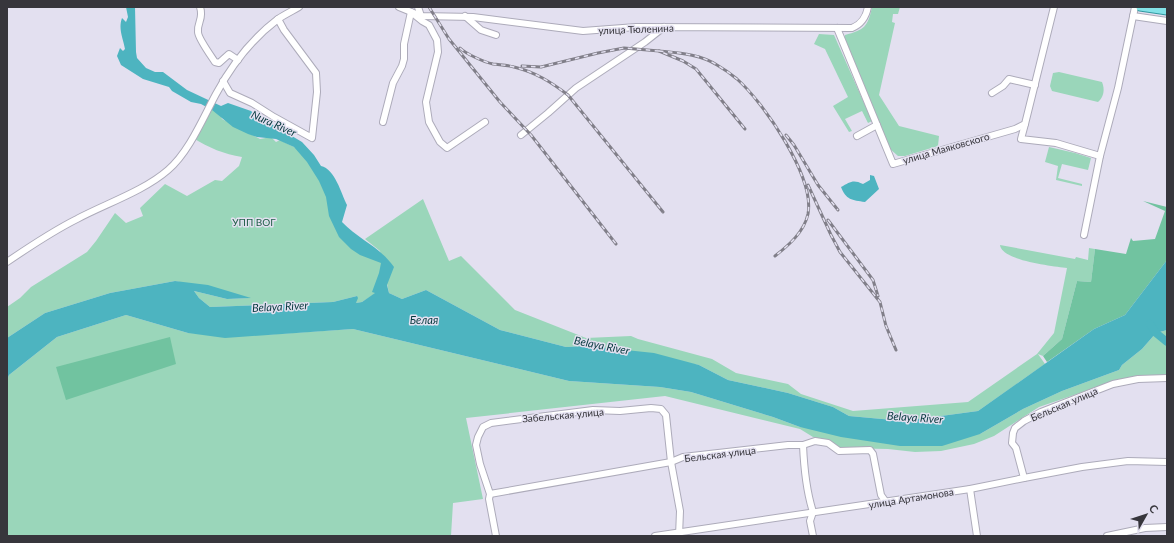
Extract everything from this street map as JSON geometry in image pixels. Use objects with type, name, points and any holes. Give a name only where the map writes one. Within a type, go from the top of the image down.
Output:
[{"type":"main road","points":[[1140,7],[1167,11]]},
{"type":"street","points":[[200,7],[202,18],[197,32],[215,62],[219,63],[229,54],[238,60]]},
{"type":"street","points":[[7,262],[75,219],[144,186],[168,171],[187,146],[223,81],[238,60],[278,19],[299,7]]},
{"type":"street","name":"улица Тюленина","points":[[398,7],[421,16],[465,16],[582,31],[636,27],[849,28],[855,26],[863,20],[867,8]]},
{"type":"street","points":[[418,7],[421,16]]},
{"type":"street","points":[[1054,7],[1021,139],[1056,143],[1100,156]]},
{"type":"street","points":[[1084,234],[1100,156],[1118,88],[1135,7]]},
{"type":"street","points":[[383,122],[394,83],[404,59],[404,44],[411,12],[429,25],[437,40],[438,52],[426,102],[429,122],[440,142],[448,148],[485,122]]},
{"type":"street","points":[[465,16],[481,30],[496,35]]},
{"type":"street","points":[[1133,16],[1167,21]]},
{"type":"street","points":[[223,81],[230,92],[312,138],[317,92],[316,73],[284,30],[278,19]]},
{"type":"street","points":[[521,135],[576,88],[645,42],[664,27]]},
{"type":"street","name":"улица Маяковского","points":[[837,28],[893,164],[1015,129],[1025,124]]},
{"type":"street","points":[[992,93],[1003,86],[1009,79],[1035,85]]},
{"type":"street","points":[[857,136],[877,125]]},
{"type":"street","name":"Бельская улица","points":[[1024,478],[1016,448],[1012,442],[1015,428],[1024,421],[1041,412],[1113,384],[1138,379],[1167,378]]},
{"type":"street","name":"Забельская улица","points":[[490,494],[480,464],[476,445],[483,427],[491,423],[593,410],[620,411],[652,408],[662,409],[666,415],[671,462]]},
{"type":"street","name":"Бельская улица","points":[[490,494],[671,462],[683,457],[788,445],[803,445],[815,440],[828,443],[839,451],[870,450],[873,454],[881,494],[886,502]]},
{"type":"street","points":[[803,445],[804,471],[813,512],[810,521],[813,536]]},
{"type":"street","name":"улица Артамонова","points":[[655,536],[679,534],[813,512],[970,489],[1082,467],[1128,461],[1167,462]]},
{"type":"street","points":[[671,462],[680,512],[679,534]]},
{"type":"street","points":[[970,489],[977,536]]},
{"type":"street","points":[[490,494],[489,499],[496,536]]},
{"type":"street","points":[[1107,536],[1145,528],[1167,527]]},
{"type":"green space","points":[[872,7],[900,7],[898,14],[893,14],[892,22],[895,23],[879,95],[899,126],[939,136],[938,146],[905,156],[898,156],[889,148],[844,41],[845,35],[864,27],[869,19]]},
{"type":"green space","points":[[819,34],[834,35],[872,121],[868,123],[862,111],[845,119],[852,131],[849,132],[833,106],[848,97],[825,49],[814,44]]},
{"type":"green space","points":[[1059,72],[1102,82],[1104,90],[1102,98],[1098,102],[1052,91],[1050,86],[1053,73]]},
{"type":"green space","name":"УПП ВОГ","points":[[209,108],[220,114],[222,119],[260,139],[271,137],[276,142],[280,140],[298,149],[327,185],[333,222],[382,262],[376,293],[362,302],[356,303],[357,296],[333,302],[210,307],[199,298],[194,291],[227,299],[249,298],[175,281],[110,293],[45,313],[7,338],[7,307],[20,298],[31,287],[87,252],[115,213],[126,223],[143,216],[140,208],[165,184],[187,196],[215,180],[222,181],[239,166],[242,157],[217,150],[193,138]]},
{"type":"green space","points":[[1049,147],[1091,158],[1088,170],[1062,164],[1058,178],[1082,184],[1082,186],[1056,180],[1058,166],[1045,162]]},
{"type":"green space","points":[[423,199],[449,261],[461,256],[515,310],[586,338],[631,336],[712,359],[736,373],[788,384],[801,394],[853,411],[968,402],[1037,354],[1054,333],[1067,268],[1018,259],[1009,255],[1000,245],[1088,260],[1089,248],[1095,249],[1091,282],[1077,281],[1062,339],[1043,356],[1038,354],[1045,364],[978,411],[904,421],[849,416],[833,407],[788,393],[728,380],[699,365],[588,346],[566,347],[500,330],[426,290],[402,299],[389,293],[380,251],[365,239]]},
{"type":"green space","points":[[1143,201],[1167,207],[1167,260],[1125,315],[1094,329],[1047,362],[1043,356],[1062,339],[1077,281],[1091,282],[1095,249],[1126,254],[1131,238],[1133,241],[1155,239],[1165,211]]},
{"type":"green space","points":[[126,315],[188,333],[262,335],[353,329],[569,381],[660,387],[691,392],[773,417],[800,427],[980,434],[1023,409],[1062,391],[1119,370],[1122,365],[1142,349],[1156,333],[1167,330],[1167,376],[1109,383],[1039,407],[994,436],[974,444],[941,451],[915,452],[888,449],[840,448],[831,442],[813,437],[800,429],[665,396],[466,418],[483,499],[453,503],[451,536],[7,536],[7,380],[9,375],[57,337]]},
{"type":"green space","points":[[170,337],[176,364],[66,400],[56,367]]},
{"type":"water","name":"Белая","points":[[126,7],[135,7],[137,58],[146,68],[155,72],[163,72],[187,90],[221,106],[228,103],[251,111],[260,119],[270,123],[302,142],[314,155],[321,166],[326,168],[334,176],[347,205],[342,222],[355,234],[382,253],[394,267],[387,285],[389,293],[402,299],[426,290],[500,330],[566,347],[588,346],[654,353],[699,365],[728,380],[788,393],[833,407],[849,416],[904,421],[978,411],[1094,329],[1125,315],[1167,260],[1167,330],[1156,333],[1142,349],[1122,365],[1119,370],[1062,391],[1023,409],[980,434],[942,446],[900,446],[841,437],[800,427],[773,417],[691,392],[660,387],[569,381],[353,329],[225,338],[188,333],[126,315],[57,337],[9,375],[7,380],[7,338],[45,313],[110,293],[175,281],[208,285],[251,298],[227,299],[194,291],[199,298],[210,307],[333,302],[357,296],[358,298],[356,303],[362,302],[375,293],[372,292],[381,263],[360,255],[351,249],[339,237],[329,216],[326,197],[319,181],[307,162],[294,147],[276,139],[257,137],[233,127],[212,110],[201,104],[191,102],[172,91],[169,87],[143,79],[121,65],[117,56],[120,48],[123,51],[125,49],[120,26],[122,18],[126,22],[128,17]]},
{"type":"water","points":[[870,175],[874,176],[879,189],[865,202],[850,199],[845,195],[841,187],[852,182],[863,184],[870,180]]},
{"type":"waterway","points":[[1150,324],[1156,333],[1167,342]]},
{"type":"railway","points":[[429,7],[449,39],[500,102],[531,135],[616,244]]},
{"type":"railway","points":[[460,48],[485,62],[522,69],[536,75],[568,95],[663,212]]},
{"type":"railway","points":[[522,66],[541,67],[624,48],[659,51],[683,61],[696,69],[745,129]]},
{"type":"railway","points":[[659,51],[682,53],[704,58],[737,79],[748,90],[773,123],[796,161],[804,181],[808,199],[808,214],[803,227],[791,243],[775,256]]},
{"type":"railway","points":[[786,135],[794,145],[818,185],[838,210]]},
{"type":"railway","points":[[808,185],[840,252],[880,302],[886,326],[896,350]]},
{"type":"railway","points":[[828,220],[873,280],[878,296]]},
{"type":"water label","name":"Nura River","points":[[274,123]]},
{"type":"water label","name":"Belaya River","points":[[280,306]]},
{"type":"water label","name":"Belaya River","points":[[602,345]]},
{"type":"water label","name":"Belaya River","points":[[915,417]]}]
